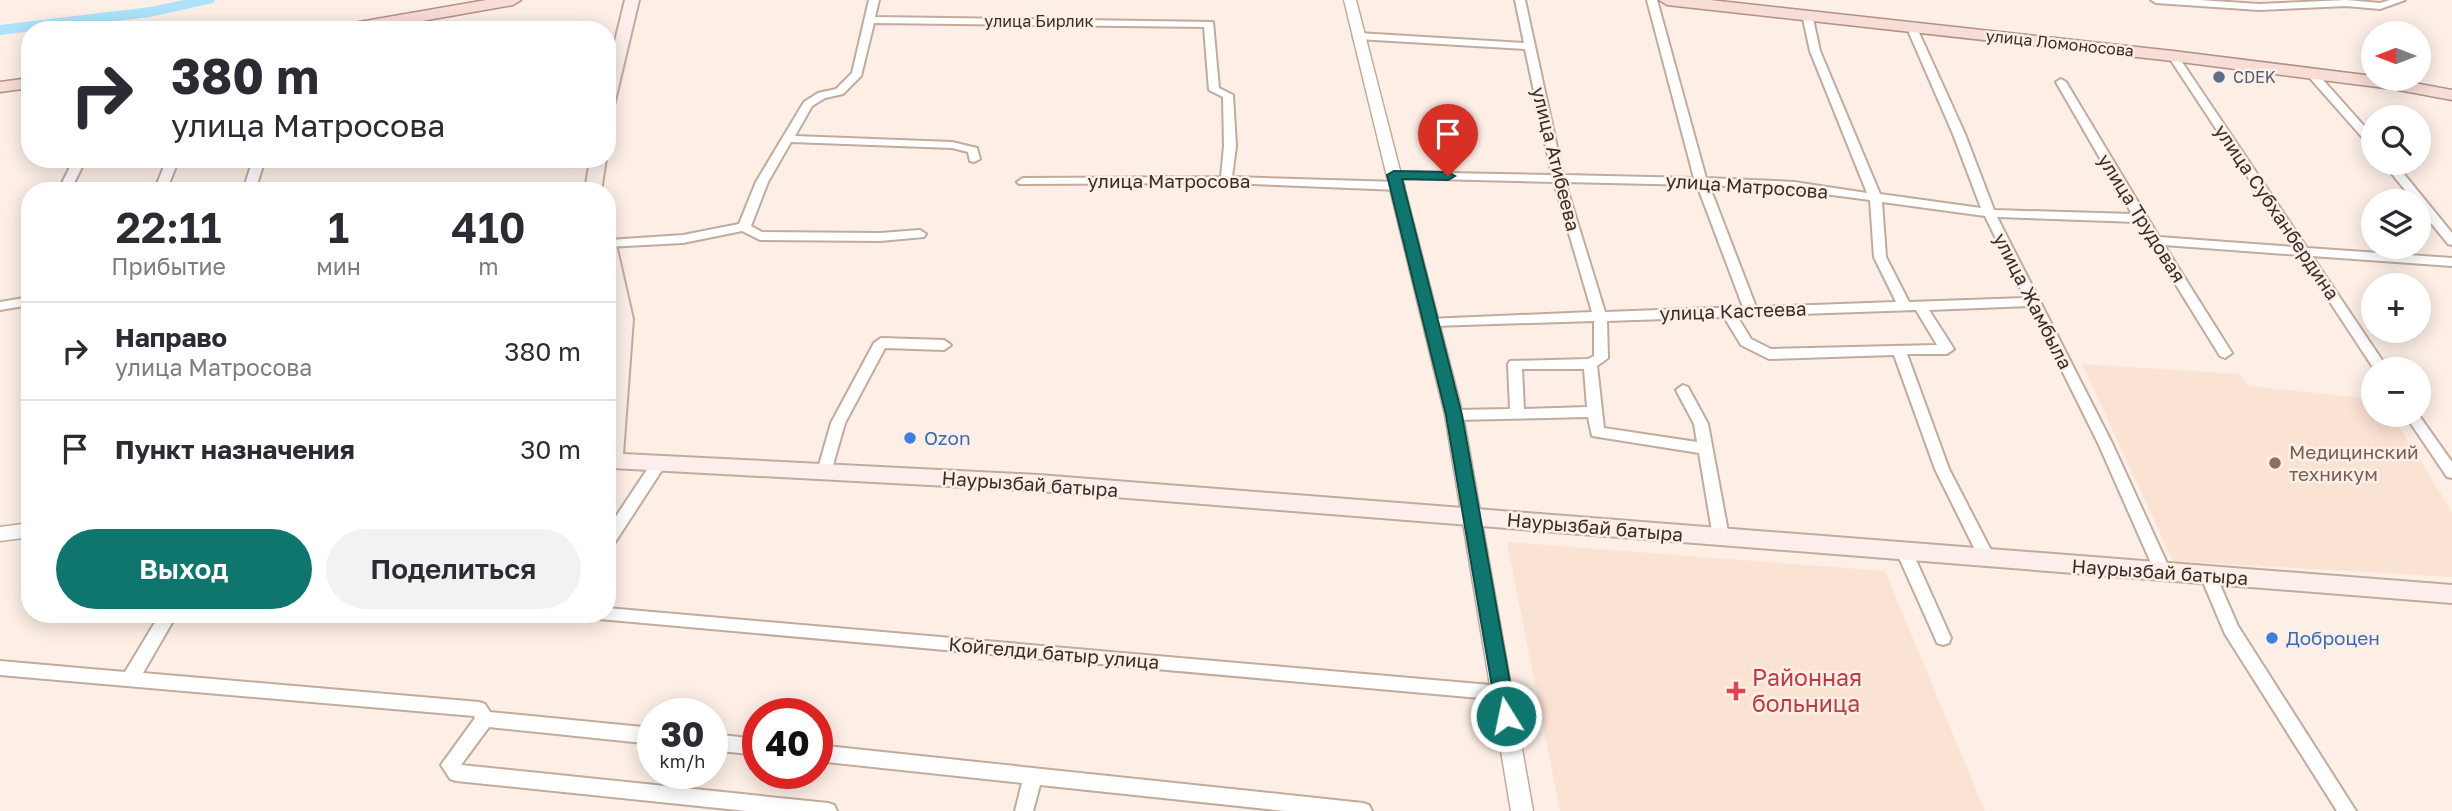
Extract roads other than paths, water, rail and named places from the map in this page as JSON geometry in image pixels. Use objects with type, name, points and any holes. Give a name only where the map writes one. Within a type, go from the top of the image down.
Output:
[{"type":"main road","points":[[393,21],[513,0]]},
{"type":"main road","points":[[616,67],[632,0]]},
{"type":"main road","name":"улица Ломоносова","points":[[1667,0],[1746,4],[1807,15],[2173,56],[2452,95]]},
{"type":"main road","points":[[0,87],[21,84]]},
{"type":"main road","points":[[616,278],[625,319],[616,404]]},
{"type":"main road","name":"Наурызбай батыра","points":[[616,461],[1039,483],[2452,594]]},
{"type":"street","points":[[744,227],[762,182],[808,104],[822,95],[839,92],[857,74],[874,0]]},
{"type":"street","points":[[1350,0],[1433,322],[1454,415],[1522,811]]},
{"type":"street","name":"улица Атибеева","points":[[1520,0],[1558,177],[1600,316],[1601,358],[1590,363]]},
{"type":"street","points":[[1652,0],[1701,181],[1751,310]]},
{"type":"street","points":[[2156,0],[2259,7],[2346,3],[2379,6],[2400,0]]},
{"type":"street","points":[[1728,312],[1746,342],[1769,354],[1947,349],[1911,305],[1880,257],[1876,199],[1815,51],[1807,15]]},
{"type":"street","name":"улица Бирлик","points":[[868,20],[1209,24],[1214,90],[1227,95],[1230,146],[1226,180]]},
{"type":"street","name":"улица Жамбыла","points":[[1911,26],[1959,134],[1989,213],[2105,443],[2163,572]]},
{"type":"street","points":[[1358,36],[1528,46]]},
{"type":"street","name":"улица Субханбердина","points":[[2173,56],[2373,357]]},
{"type":"street","points":[[2312,74],[2361,129]]},
{"type":"street","name":"улица Трудовая","points":[[2062,82],[2225,353]]},
{"type":"street","points":[[789,139],[952,145],[973,150],[974,159]]},
{"type":"street","points":[[2399,175],[2452,241]]},
{"type":"street","name":"улица Матросова","points":[[1023,182],[1396,181],[1558,177],[1701,181],[1794,186],[1989,213],[2142,218]]},
{"type":"street","points":[[616,242],[683,239],[744,227],[760,236],[880,237],[920,234]]},
{"type":"street","points":[[2156,241],[2452,262]]},
{"type":"street","points":[[0,306],[21,302]]},
{"type":"street","name":"улица Кастеева","points":[[1433,322],[2033,302]]},
{"type":"street","points":[[824,472],[838,423],[881,342],[944,345]]},
{"type":"street","points":[[1899,351],[1942,469],[1987,558]]},
{"type":"street","points":[[1517,414],[1515,364],[1590,363],[1597,432],[1705,449]]},
{"type":"street","points":[[1683,390],[1701,425],[1721,537]]},
{"type":"street","points":[[1454,415],[1594,412]]},
{"type":"street","points":[[2420,427],[2452,473]]},
{"type":"street","points":[[616,529],[659,463]]},
{"type":"street","points":[[0,534],[21,531]]},
{"type":"street","points":[[1904,551],[1943,638]]},
{"type":"street","points":[[2208,575],[2231,628],[2347,811]]},
{"type":"street","name":"Койгелди батыр улица","points":[[616,615],[1502,693]]},
{"type":"street","points":[[130,679],[164,623]]},
{"type":"street","points":[[0,668],[479,709],[485,719]]},
{"type":"street","points":[[485,719],[637,734]]},
{"type":"street","points":[[485,719],[450,765],[456,773],[828,811]]},
{"type":"street","points":[[833,755],[1363,811]]},
{"type":"street","points":[[1024,811],[1033,776]]},
{"type":"waterway","points":[[75,21],[150,12],[207,0]]},
{"type":"waterway","points":[[0,30],[21,27]]},
{"type":"place","name":"CDEK","points":[[2219,77]]},
{"type":"place","name":"Ozon","points":[[910,438]]},
{"type":"place","name":"Медицинский техникум","points":[[2275,463]]},
{"type":"place","name":"Доброцен","points":[[2272,638]]},
{"type":"place","name":"Районная больница","points":[[1736,691]]}]
